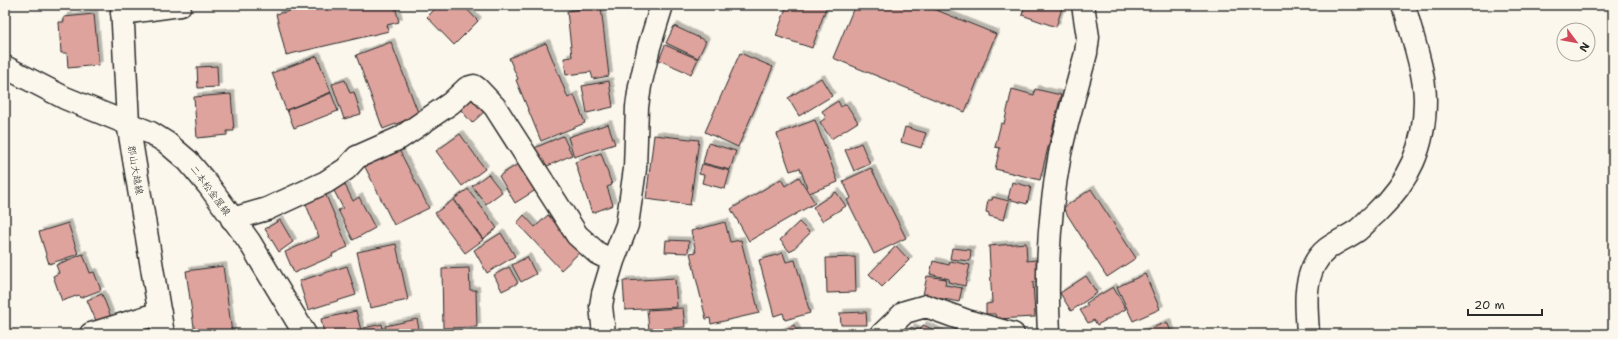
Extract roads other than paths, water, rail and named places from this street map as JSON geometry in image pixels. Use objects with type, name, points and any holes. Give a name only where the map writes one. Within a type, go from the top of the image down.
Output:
[{"type":"street","points":[[122,9],[180,5]]},
{"type":"street","points":[[604,334],[601,306],[603,294],[613,261],[622,240],[629,213],[635,169],[637,107],[640,86],[649,47],[662,5]]},
{"type":"street","points":[[1049,334],[1047,291],[1060,154],[1086,53],[1088,38],[1083,5]]},
{"type":"street","points":[[1308,334],[1307,290],[1310,273],[1314,264],[1325,249],[1358,230],[1387,202],[1397,191],[1410,171],[1418,153],[1423,125],[1425,100],[1423,81],[1404,5]]},
{"type":"street","name":"郡山大越線","points":[[122,9],[128,124],[163,334]]},
{"type":"street","name":"二本松金屋線","points":[[5,67],[65,98],[151,134],[166,143],[188,161],[210,186],[249,241],[305,334]]},
{"type":"street","points":[[232,219],[267,209],[326,182],[346,169],[357,157],[400,138],[451,103],[467,88],[474,86],[495,107],[577,235],[597,253],[613,261]]},
{"type":"street","points":[[882,334],[905,312],[926,306],[967,321],[1013,334]]},
{"type":"street","points":[[91,334],[160,313]]}]
